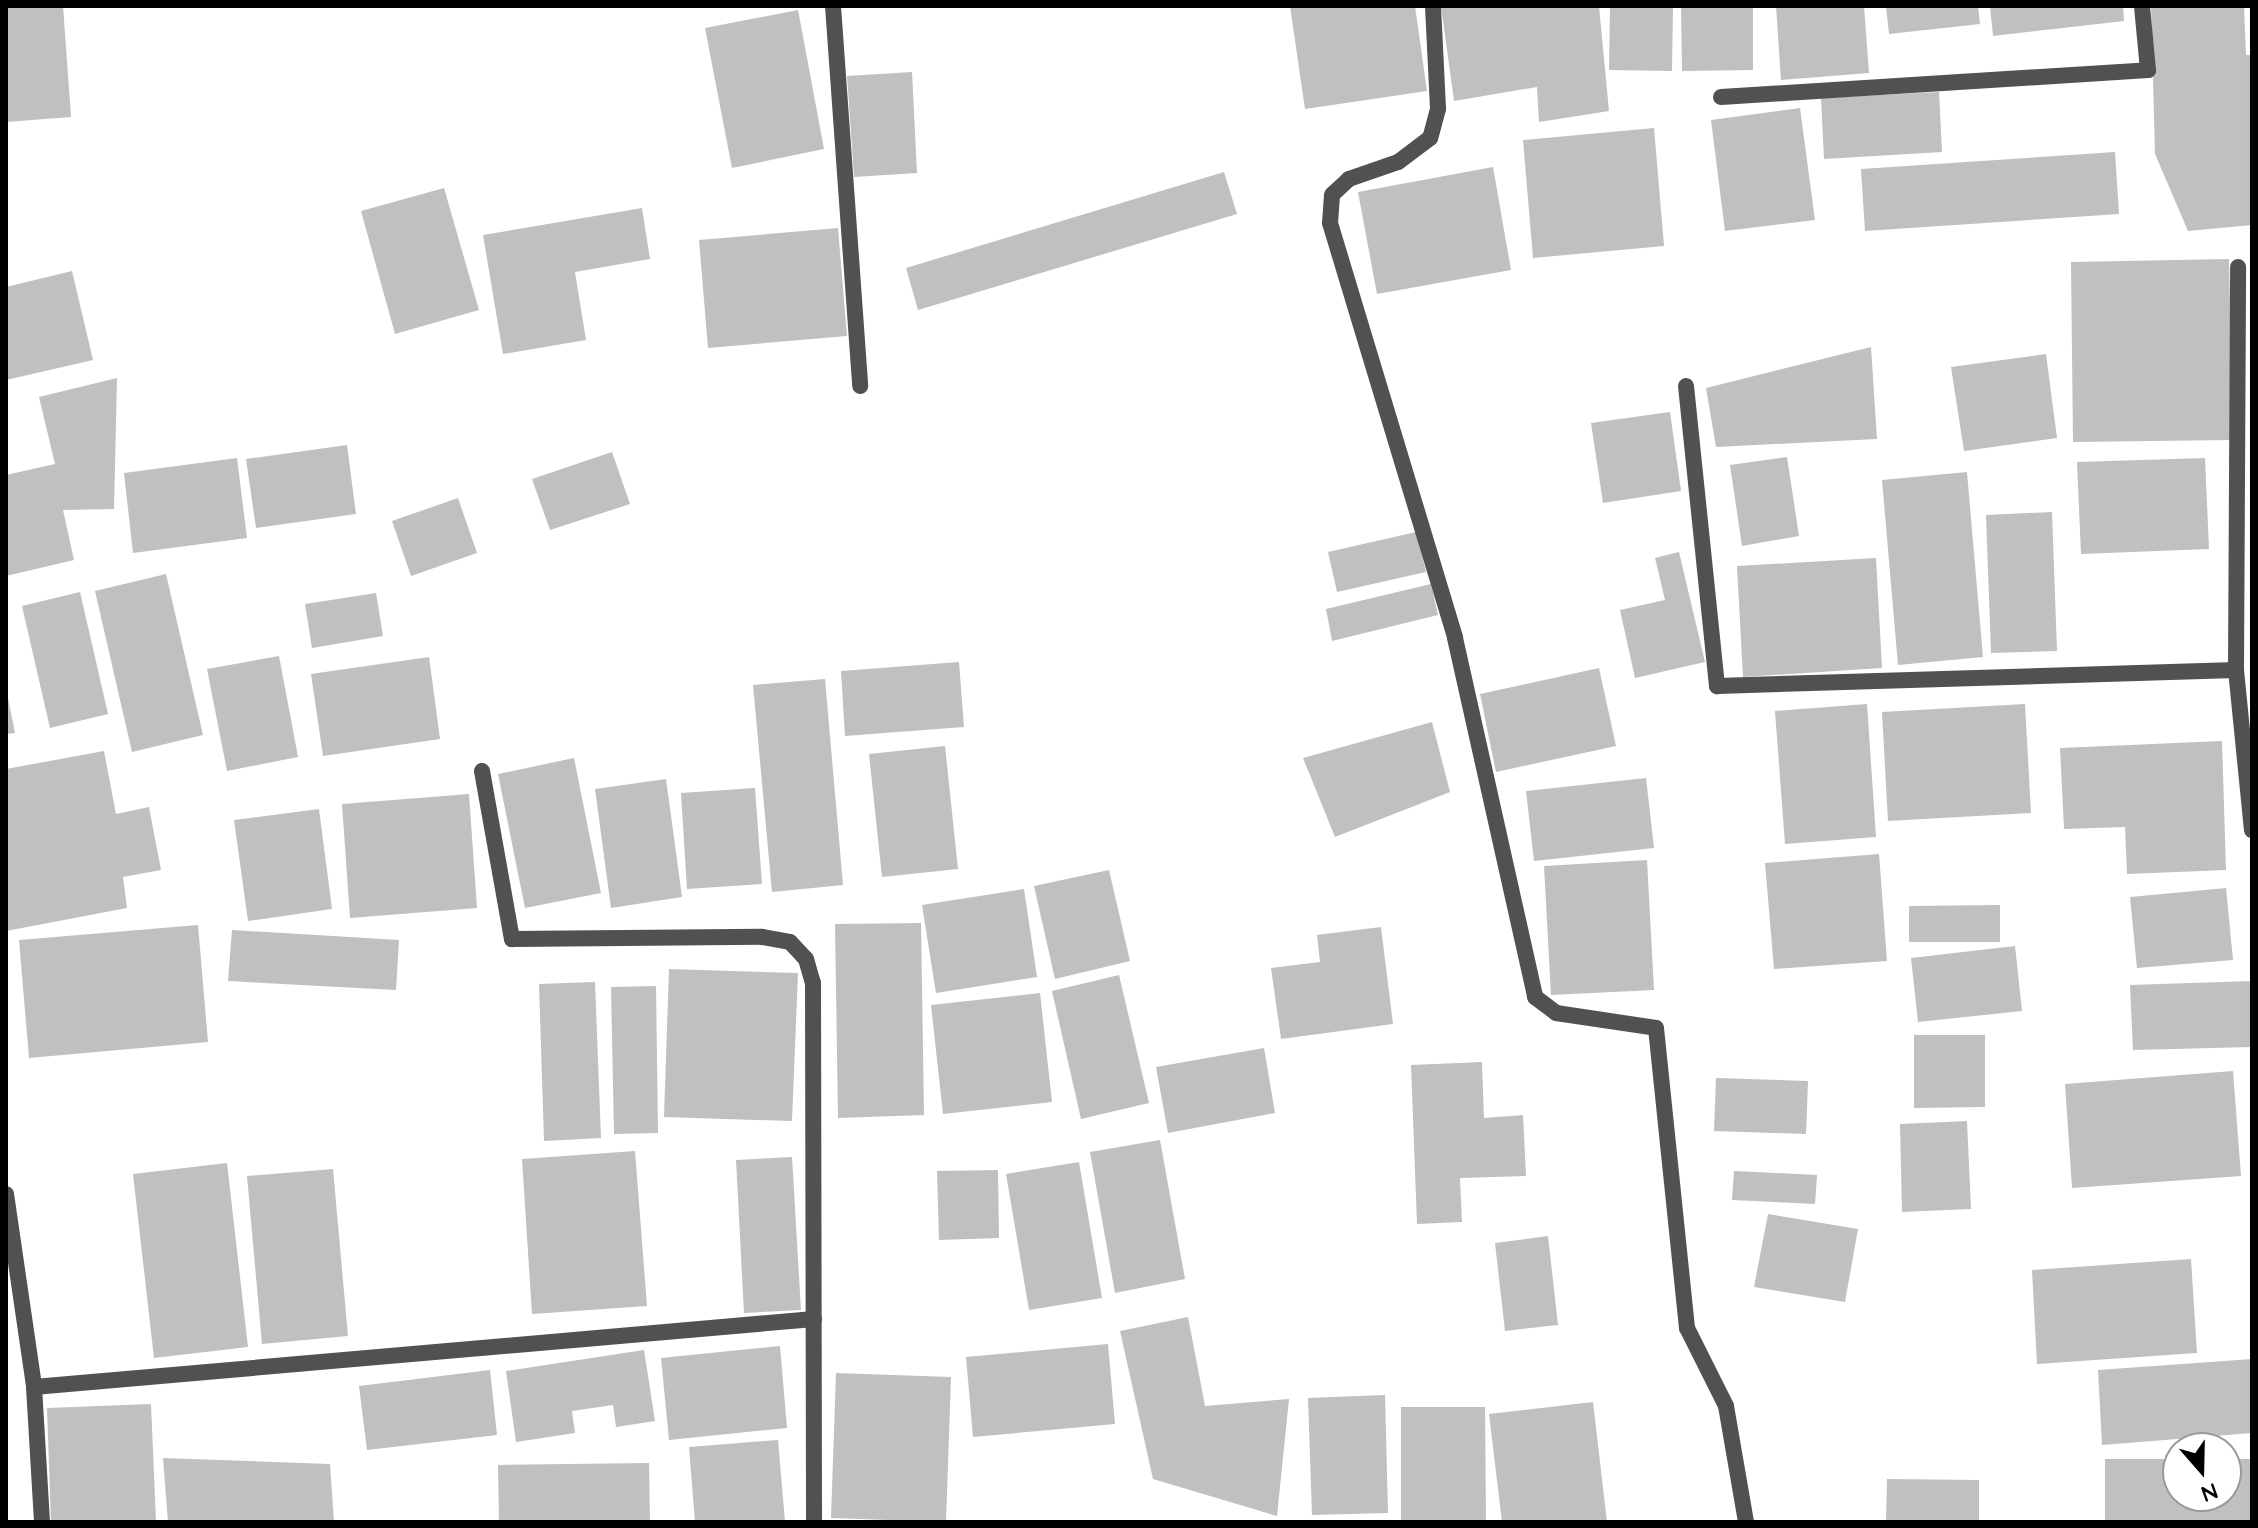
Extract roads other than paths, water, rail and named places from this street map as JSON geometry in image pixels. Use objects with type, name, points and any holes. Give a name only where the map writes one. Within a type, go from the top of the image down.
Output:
[{"type":"street","points":[[833,6],[860,386]]},
{"type":"street","points":[[1433,6],[1438,109],[1430,138],[1398,162],[1349,179],[1332,195],[1330,223],[1455,638],[1535,997],[1556,1013],[1656,1028],[1687,1328],[1726,1406],[1746,1522]]},
{"type":"street","points":[[1721,97],[2148,70],[2142,6]]},
{"type":"street","points":[[2238,267],[2236,670],[2252,830]]},
{"type":"street","points":[[1686,386],[1717,686],[2236,670]]},
{"type":"street","points":[[482,771],[512,939],[762,937],[790,942],[806,959],[813,983],[814,1522]]},
{"type":"street","points":[[6,1194],[11,1257],[34,1387],[42,1522]]},
{"type":"street","points":[[34,1387],[814,1319]]}]
